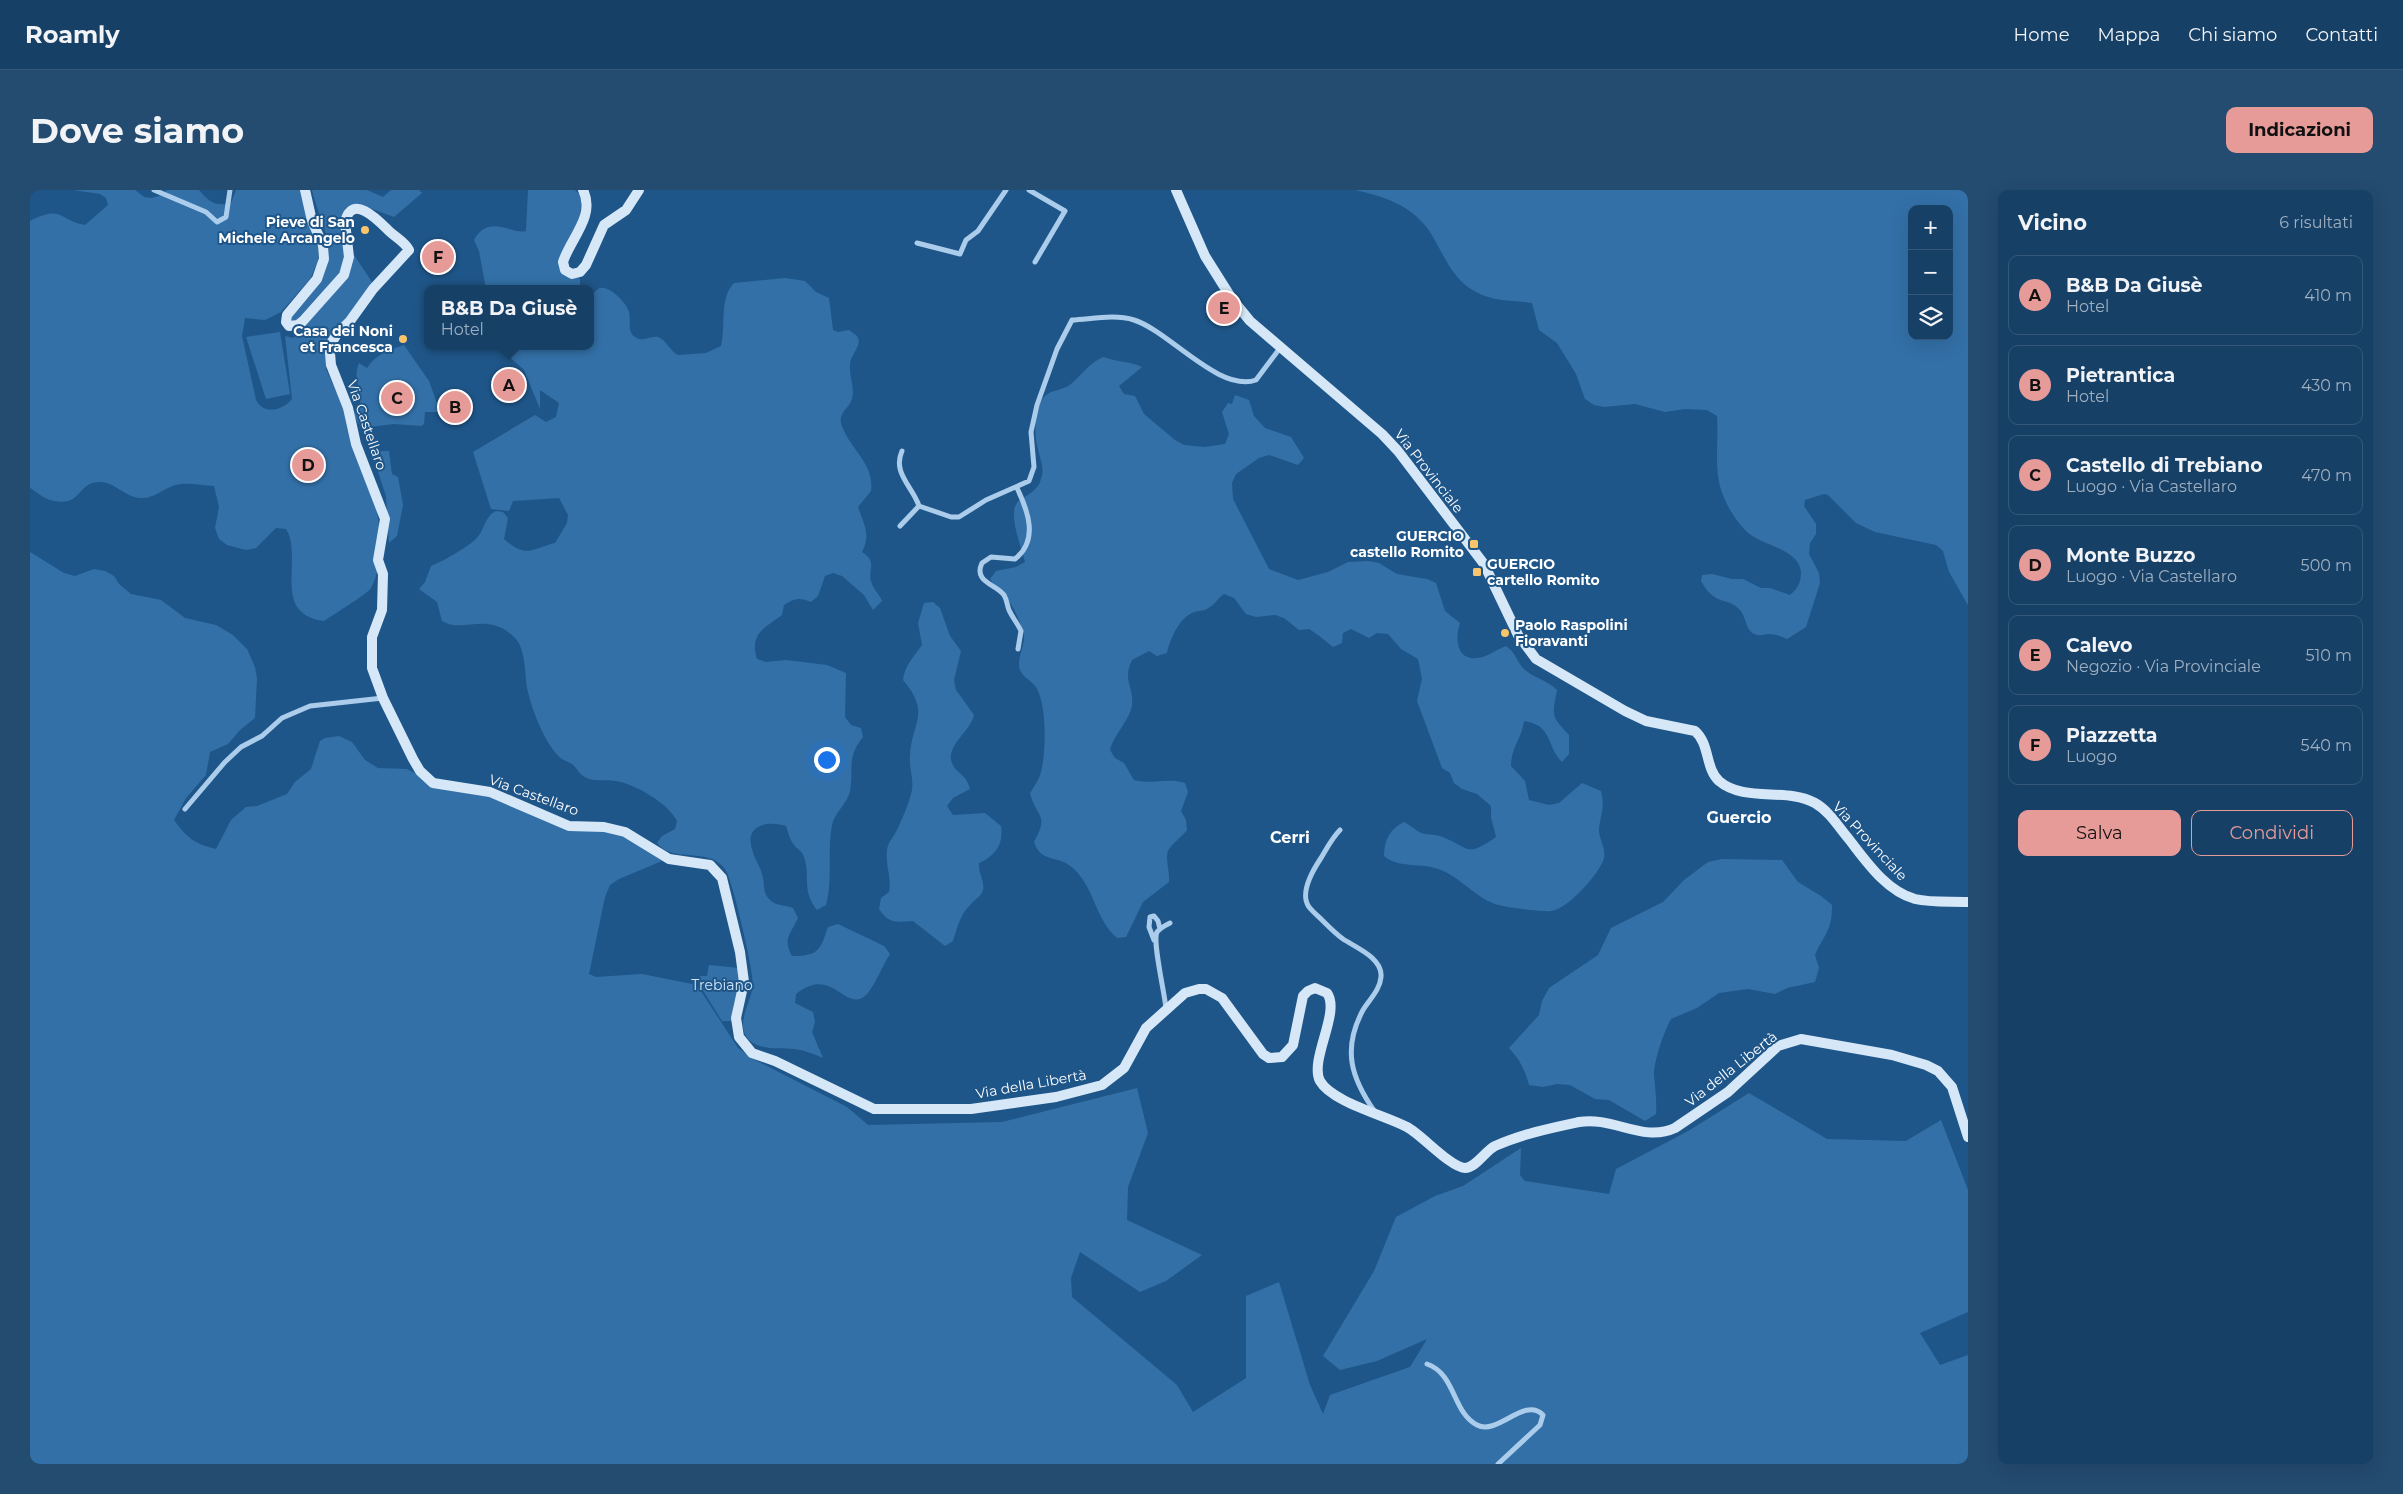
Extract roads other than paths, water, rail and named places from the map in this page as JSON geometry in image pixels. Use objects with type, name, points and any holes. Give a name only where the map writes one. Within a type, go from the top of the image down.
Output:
[{"type":"street","points":[[154,190],[206,212],[217,222],[226,217],[230,190]]},
{"type":"street","name":"Via Castellaro","points":[[305,190],[312,221],[323,245],[324,259],[317,279],[287,315],[287,324],[293,327],[304,321],[344,275],[350,257],[345,222],[346,218],[354,210],[361,210],[372,214],[408,247],[407,252],[337,334],[332,342],[330,354],[331,365],[344,396],[356,444],[386,519],[378,560],[383,574],[382,610],[372,637],[372,668],[383,698],[420,771],[433,783],[490,792],[569,826],[604,827],[625,832],[670,859],[703,863],[714,868],[722,878],[744,974],[744,989],[735,1024],[739,1037],[752,1053],[775,1061],[857,1102],[877,1109]]},
{"type":"street","points":[[583,190],[588,201],[586,213],[563,262],[565,270],[572,274],[580,272],[586,264],[604,225],[626,210],[639,190]]},
{"type":"street","points":[[917,242],[960,254],[966,240],[978,231],[1006,190]]},
{"type":"street","points":[[1029,190],[1065,211],[1034,262]]},
{"type":"street","name":"Via Provinciale","points":[[1176,190],[1205,256],[1218,279],[1250,321],[1382,434],[1398,451],[1484,564],[1518,634],[1536,660],[1624,711],[1646,721],[1695,731],[1707,749],[1717,778],[1727,786],[1744,792],[1796,797],[1814,802],[1830,816],[1895,890],[1916,899],[1968,902]]},
{"type":"street","points":[[902,451],[898,458],[902,475],[906,486],[919,506],[951,517],[959,517],[986,500],[1029,481],[1033,474],[1031,432],[1037,405],[1057,349],[1072,320],[1116,318],[1136,320],[1184,350],[1205,368],[1225,377],[1248,382],[1256,380],[1280,348]]},
{"type":"street","points":[[1016,488],[1030,525],[1030,534],[1026,544],[1020,555],[1015,559],[991,557],[982,564],[979,571],[984,581],[1005,597],[1009,610],[1021,631],[1018,649]]},
{"type":"street","points":[[900,526],[919,506]]},
{"type":"street","points":[[185,809],[225,762],[241,747],[262,736],[282,718],[310,706],[383,698]]},
{"type":"street","name":"Via della Libertà","points":[[1340,830],[1311,875],[1307,896],[1310,908],[1341,938],[1366,953],[1380,967],[1382,977],[1352,1035],[1351,1060],[1358,1086],[1376,1112]]},
{"type":"street","points":[[1160,930],[1158,921],[1154,916],[1150,917],[1148,927],[1154,941],[1164,986],[1166,1009]]},
{"type":"street","points":[[1154,941],[1160,930],[1170,922]]},
{"type":"street","name":"Via della Libertà","points":[[877,1109],[971,1109],[1056,1096],[1102,1085],[1124,1068],[1146,1028],[1185,993],[1195,989],[1206,989],[1229,1006],[1245,1032],[1263,1054],[1275,1058],[1287,1053],[1293,1045],[1303,996],[1311,988],[1324,990],[1330,999],[1328,1025],[1318,1065],[1319,1079],[1327,1090],[1338,1098],[1376,1112],[1409,1128],[1450,1161],[1467,1168],[1494,1147],[1535,1132],[1581,1122],[1606,1122],[1645,1133],[1666,1133],[1728,1092],[1778,1046],[1788,1041],[1812,1039],[1892,1055],[1926,1065],[1938,1071],[1952,1087],[1968,1138]]},
{"type":"street","points":[[1427,1364],[1439,1370],[1462,1409],[1476,1425],[1497,1424],[1527,1411],[1534,1410],[1542,1413],[1543,1419],[1540,1425],[1498,1464]]},
{"type":"place","name":"Pieve di San Michele Arcangelo","points":[[365,230]]},
{"type":"place","name":"Piazzetta","points":[[438,257]]},
{"type":"place","name":"Calevo","points":[[1224,308]]},
{"type":"place","name":"Casa dei Noni et Francesca","points":[[403,339]]},
{"type":"place","name":"B&B Da Giusè","points":[[509,385]]},
{"type":"place","name":"Castello di Trebiano","points":[[397,398]]},
{"type":"place","name":"Pietrantica","points":[[455,407]]},
{"type":"place","name":"Monte Buzzo","points":[[308,465]]},
{"type":"place","name":"GUERCIO castello Romito","points":[[1474,544]]},
{"type":"place","name":"GUERCIO cartello Romito","points":[[1477,572]]},
{"type":"place","name":"Paolo Raspolini Fioravanti","points":[[1505,633]]},
{"type":"district","name":"Guercio","points":[[1739,817]]},
{"type":"district","name":"Cerri","points":[[1290,837]]},
{"type":"park label","name":"Trebiano","points":[[722,985]]}]
